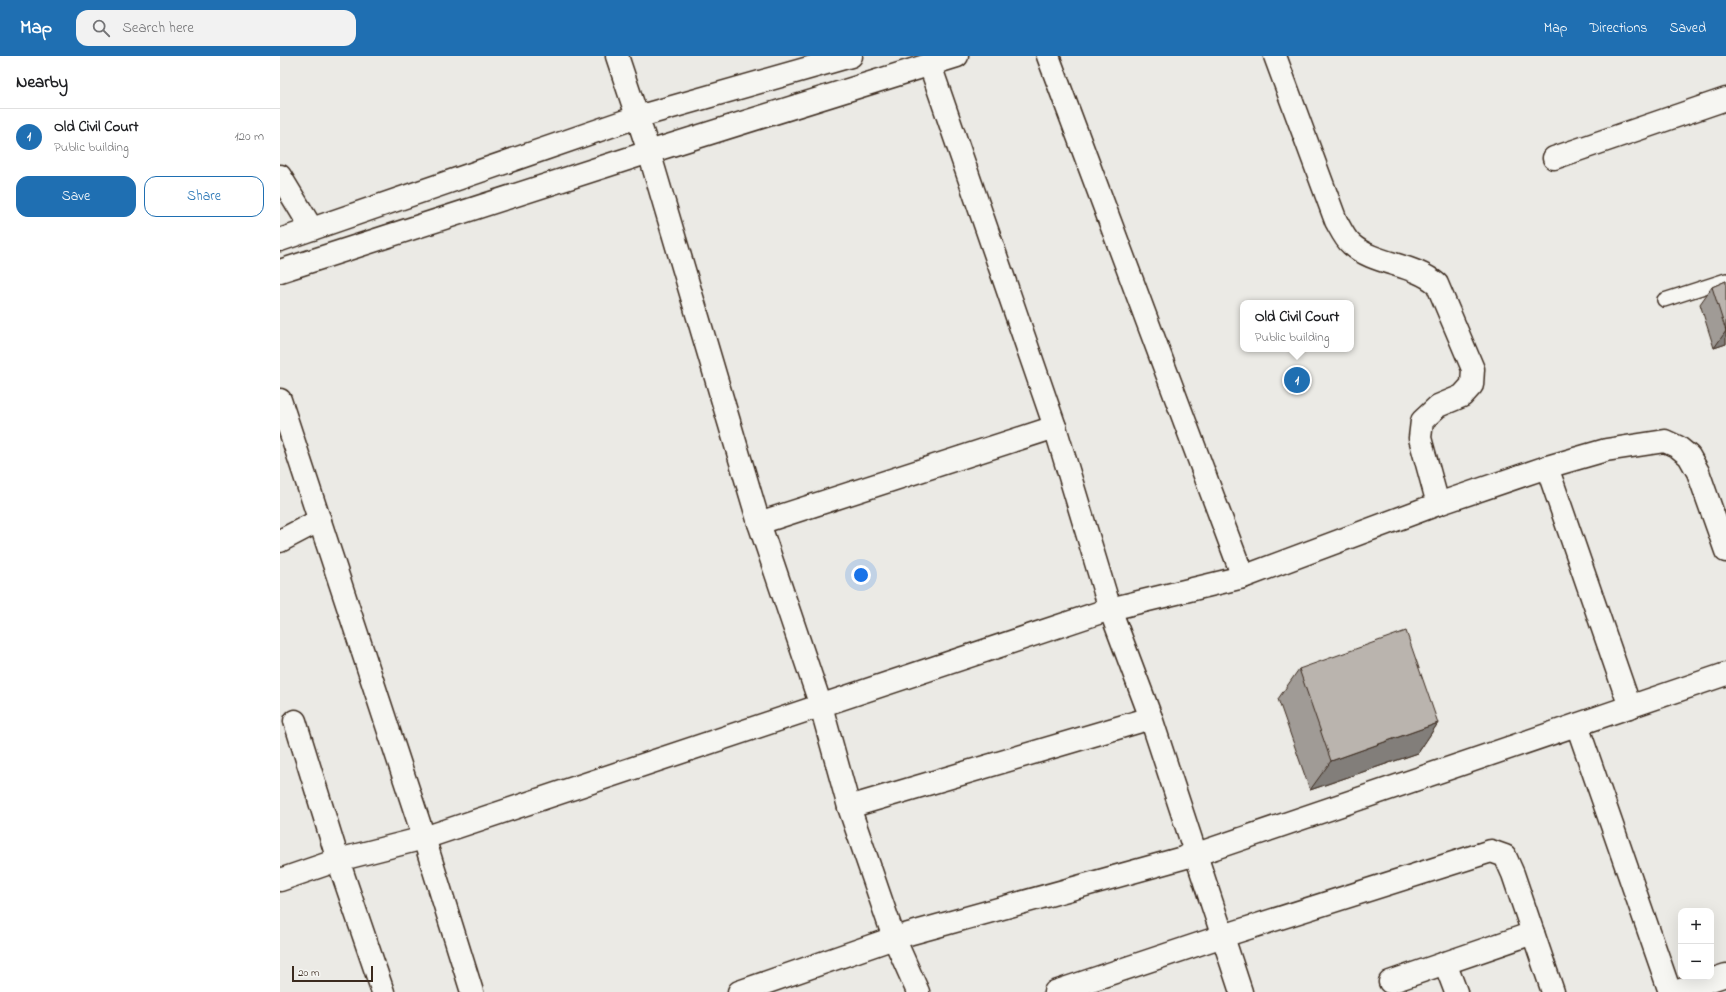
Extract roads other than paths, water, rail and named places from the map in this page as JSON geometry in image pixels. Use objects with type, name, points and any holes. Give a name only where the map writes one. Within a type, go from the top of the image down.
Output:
[{"type":"street","points":[[617,56],[649,152],[760,523],[821,706],[849,807],[894,938],[918,992]]},
{"type":"street","points":[[280,240],[637,117],[851,56]]},
{"type":"street","points":[[280,271],[649,152],[957,56]]},
{"type":"street","points":[[1048,56],[1243,577]]},
{"type":"street","points":[[1275,56],[1336,221],[1350,244],[1363,252],[1426,275],[1437,284],[1472,370],[1472,385],[1462,396],[1438,406],[1422,421],[1420,438],[1438,504]]},
{"type":"street","points":[[930,65],[1055,426],[1110,609],[1151,718],[1197,854],[1241,992]]},
{"type":"street","points":[[1554,158],[1726,99]]},
{"type":"street","points":[[280,176],[312,229]]},
{"type":"street","points":[[280,400],[424,838],[472,992]]},
{"type":"street","points":[[760,523],[1055,426]]},
{"type":"street","points":[[280,880],[338,860],[424,838],[1110,609],[1243,577],[1438,504],[1547,467],[1606,450],[1665,441],[1678,447],[1689,456],[1698,472],[1726,551]]},
{"type":"street","points":[[1547,467],[1630,707]]},
{"type":"street","points":[[280,541],[320,520]]},
{"type":"street","points":[[740,992],[894,938],[1197,854],[1726,674]]},
{"type":"street","points":[[849,807],[1151,718]]},
{"type":"street","points":[[295,721],[338,860],[383,992]]},
{"type":"street","points":[[1577,724],[1670,992]]},
{"type":"street","points":[[1055,992],[1223,936],[1491,851],[1505,856],[1513,874],[1552,992]]},
{"type":"street","points":[[1390,982],[1533,933]]},
{"type":"street","points":[[1445,963],[1456,992]]},
{"type":"street","points":[[1674,992],[1726,975]]},
{"type":"lane","points":[[1664,300],[1726,280]]},
{"type":"place","name":"Old Civil Court","points":[[1297,380]]}]
